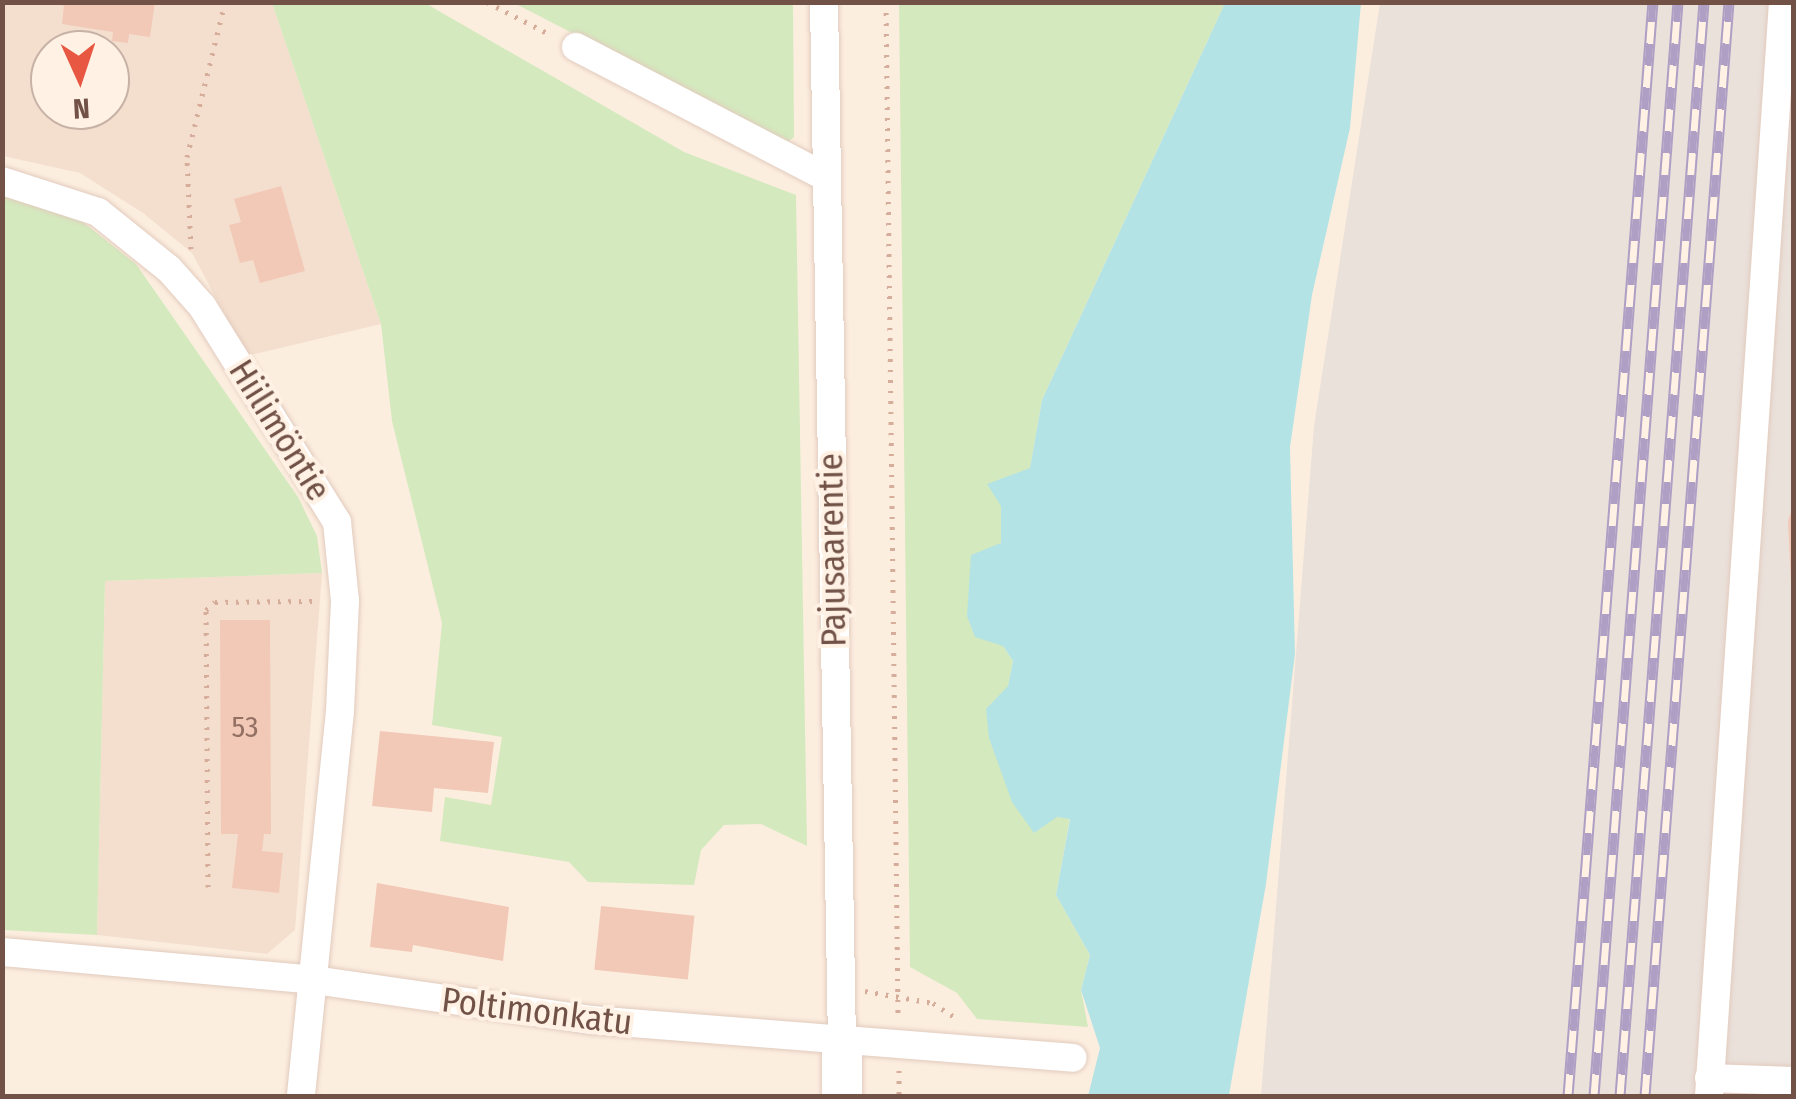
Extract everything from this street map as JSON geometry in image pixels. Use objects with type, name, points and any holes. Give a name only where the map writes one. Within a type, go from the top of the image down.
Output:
[{"type":"street","name":"Pajusaarentie","points":[[824,2],[842,1096]]},
{"type":"street","points":[[1783,2],[1709,1087],[1794,1081]]},
{"type":"street","points":[[576,47],[798,168],[826,176]]},
{"type":"street","name":"Hiilimöntie","points":[[2,182],[98,212],[169,269],[202,306],[327,500],[342,541],[345,601],[301,1096]]},
{"type":"street","name":"Poltimonkatu","points":[[2,952],[314,980],[592,1020],[1073,1058]]},
{"type":"path","points":[[202,306],[186,226],[187,157],[225,2]]},
{"type":"path","points":[[487,2],[576,47]]},
{"type":"path","points":[[886,2],[898,1043]]},
{"type":"path","points":[[208,887],[206,610],[214,602],[345,601]]},
{"type":"path","points":[[839,987],[933,1004],[958,1019],[962,1052]]},
{"type":"shaded area","points":[[3,3],[272,3],[381,324],[247,356],[192,253],[143,213],[80,173],[3,156]]},
{"type":"shaded area","points":[[1380,3],[1793,3],[1793,1096],[1261,1096],[1314,426]]},
{"type":"shaded area","points":[[322,573],[295,930],[267,954],[97,935],[105,581]]},
{"type":"green space","points":[[272,3],[425,3],[684,152],[796,195],[807,846],[761,824],[724,825],[701,850],[694,885],[588,882],[569,862],[440,841],[445,797],[491,805],[502,737],[432,725],[442,623],[392,421],[381,324]]},
{"type":"green space","points":[[514,3],[793,3],[794,137],[786,143]]},
{"type":"green space","points":[[899,3],[1225,3],[1042,400],[1030,469],[1001,506],[1003,646],[1013,661],[1008,686],[1057,817],[1070,818],[1056,895],[1090,955],[1081,990],[1088,1027],[977,1019],[957,993],[910,967]]},
{"type":"green space","points":[[2,196],[79,219],[136,264],[298,497],[317,536],[322,573],[105,581],[97,935],[3,930]]},
{"type":"water","points":[[1225,3],[1361,3],[1350,128],[1312,295],[1290,447],[1295,654],[1266,884],[1229,1095],[1088,1096],[1100,1048],[1081,990],[1090,955],[1056,895],[1070,819],[1057,817],[1034,833],[1012,802],[989,738],[986,709],[1008,686],[1013,661],[1003,646],[975,637],[967,616],[971,555],[1001,543],[1001,506],[987,484],[1030,468],[1042,400]]},
{"type":"building","points":[[54,2],[155,2],[150,37],[130,34],[130,30],[62,24],[64,6]]},
{"type":"building","points":[[281,186],[305,271],[260,283],[253,260],[240,263],[229,225],[241,222],[234,199]]},
{"type":"building","points":[[1794,506],[1793,625],[1788,521]]},
{"type":"building","points":[[220,620],[270,620],[271,834],[264,834],[262,851],[283,853],[279,893],[232,888],[238,834],[221,834]]},
{"type":"building","points":[[380,731],[494,742],[488,793],[434,788],[432,812],[372,806]]},
{"type":"building","points":[[377,883],[509,907],[503,961],[413,945],[412,952],[370,947]]},
{"type":"building","points":[[601,906],[694,916],[688,979],[594,970]]},
{"type":"railway","points":[[1568,1096],[1653,2]]},
{"type":"railway","points":[[1594,1096],[1678,2]]},
{"type":"railway","points":[[1620,1096],[1704,2]]},
{"type":"railway","points":[[1645,1096],[1729,2]]}]
